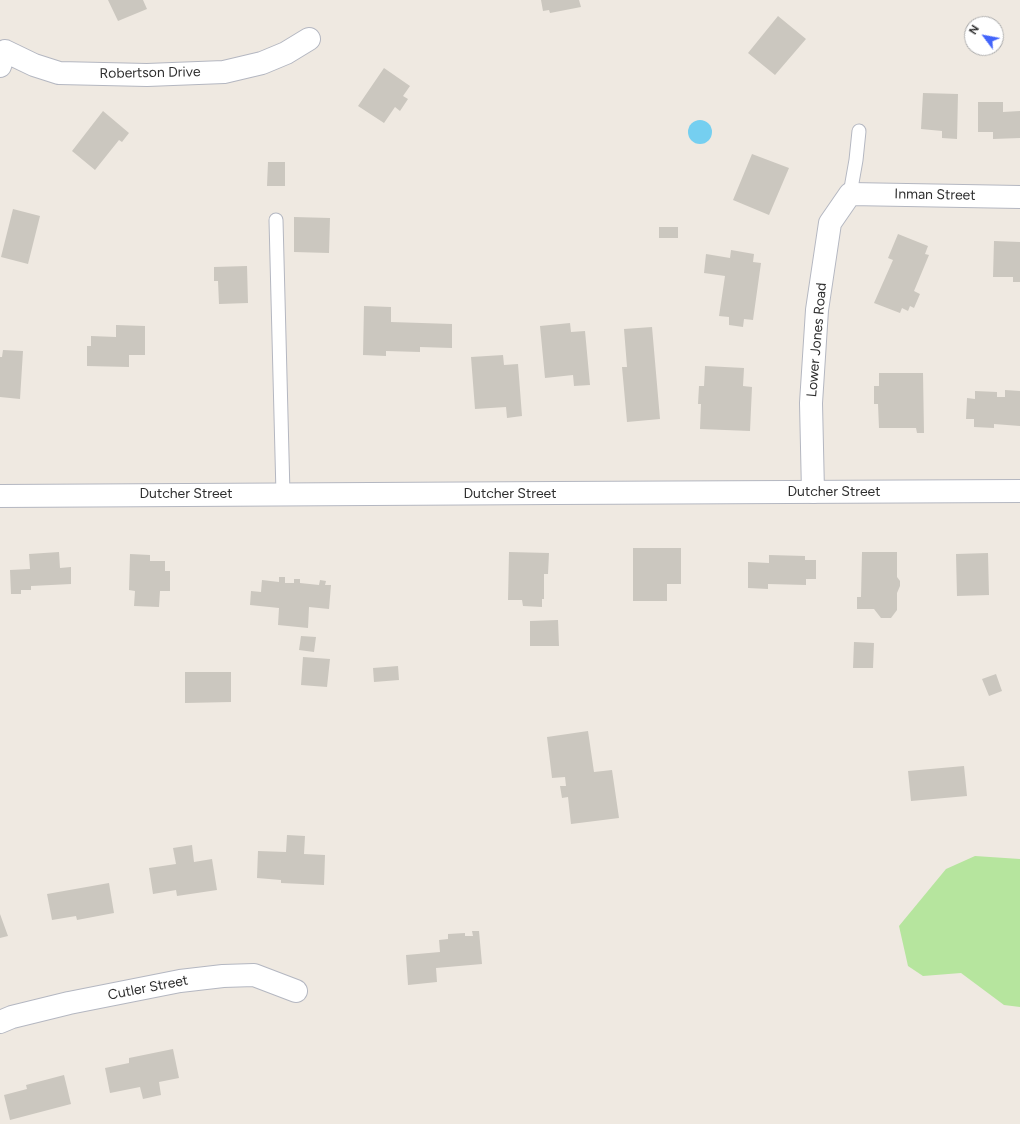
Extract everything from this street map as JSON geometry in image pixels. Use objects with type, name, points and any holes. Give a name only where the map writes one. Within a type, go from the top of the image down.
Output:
[{"type":"street","name":"Robertson Drive","points":[[0,66],[5,51],[34,65],[59,73],[147,75],[224,72],[262,63],[286,53],[309,39]]},
{"type":"street","name":"Inman Street","points":[[850,194],[1020,197]]},
{"type":"street","name":"Lower Jones Road","points":[[813,492],[811,403],[817,310],[830,223],[850,194]]},
{"type":"street","name":"Dutcher Street","points":[[0,496],[1020,491]]},
{"type":"street","name":"Cutler Street","points":[[0,1022],[12,1017],[100,997],[180,981],[223,976],[254,975],[296,991]]},
{"type":"lane","points":[[850,194],[856,160],[859,130]]},
{"type":"lane","points":[[276,220],[283,494]]},
{"type":"green space","points":[[975,856],[1020,859],[1020,1007],[1004,1005],[961,973],[923,976],[908,966],[899,926],[946,869]]},
{"type":"water","points":[[695,120],[705,120],[712,127],[712,137],[705,144],[695,144],[688,137],[688,127]]},
{"type":"building","points":[[108,0],[143,0],[147,9],[118,21]]},
{"type":"building","points":[[541,0],[579,0],[581,7],[550,13],[549,10],[543,11]]},
{"type":"building","points":[[778,16],[806,39],[775,75],[748,53]]},
{"type":"building","points":[[384,68],[410,86],[403,96],[408,99],[400,111],[395,107],[384,123],[358,106]]},
{"type":"building","points":[[923,93],[958,94],[957,139],[942,138],[942,131],[921,129]]},
{"type":"building","points":[[978,102],[1003,102],[1003,112],[1020,111],[1020,138],[993,139],[993,132],[978,132]]},
{"type":"building","points":[[103,111],[129,133],[122,142],[119,140],[95,170],[72,151]]},
{"type":"building","points":[[752,154],[789,168],[769,215],[733,200]]},
{"type":"building","points":[[268,162],[285,162],[285,186],[267,186]]},
{"type":"building","points":[[13,209],[40,216],[28,264],[1,257]]},
{"type":"building","points":[[294,217],[330,218],[329,253],[294,252]]},
{"type":"building","points":[[659,227],[678,227],[678,238],[659,238]]},
{"type":"building","points":[[898,234],[928,246],[925,254],[929,255],[914,291],[920,294],[914,308],[910,306],[908,311],[902,308],[900,313],[874,303],[893,260],[888,258]]},
{"type":"building","points":[[994,241],[1020,242],[1020,282],[1013,282],[1013,277],[993,277]]},
{"type":"building","points":[[731,250],[754,254],[753,262],[761,263],[753,320],[744,319],[743,327],[729,325],[729,317],[719,316],[725,276],[704,273],[706,254],[730,258]]},
{"type":"building","points":[[247,266],[248,303],[219,304],[218,281],[214,281],[214,267]]},
{"type":"building","points":[[364,306],[391,307],[391,322],[452,324],[452,348],[420,347],[420,352],[386,351],[386,356],[363,355]]},
{"type":"building","points":[[570,323],[571,332],[585,331],[590,385],[574,386],[573,375],[545,378],[540,326]]},
{"type":"building","points":[[116,325],[145,326],[145,355],[129,355],[129,367],[87,366],[87,346],[91,346],[91,336],[116,337]]},
{"type":"building","points":[[652,327],[660,419],[627,422],[622,367],[627,367],[624,329]]},
{"type":"building","points":[[3,350],[23,351],[20,399],[0,397],[0,357],[2,357]]},
{"type":"building","points":[[503,355],[504,365],[518,364],[522,416],[507,418],[506,407],[475,409],[471,357]]},
{"type":"building","points":[[705,366],[744,368],[743,386],[752,387],[750,431],[700,429],[701,404],[698,404],[699,386],[704,386]]},
{"type":"building","points":[[879,373],[923,373],[924,433],[917,433],[916,428],[879,428],[878,404],[874,404],[874,386],[879,386]]},
{"type":"building","points":[[1005,390],[1020,391],[1020,426],[994,424],[994,428],[974,427],[974,419],[966,419],[967,398],[975,399],[975,391],[997,392],[997,397],[1005,397]]},
{"type":"building","points":[[633,548],[681,548],[681,584],[667,584],[667,601],[633,601]]},
{"type":"building","points":[[59,552],[60,568],[71,567],[71,584],[31,586],[31,590],[21,590],[21,594],[11,594],[10,570],[30,569],[29,554]]},
{"type":"building","points":[[509,552],[549,553],[548,574],[544,574],[544,599],[542,599],[542,607],[523,606],[522,600],[508,600]]},
{"type":"building","points":[[862,552],[897,552],[897,577],[900,581],[900,586],[897,593],[897,610],[891,618],[881,618],[874,609],[857,609],[857,597],[861,597]]},
{"type":"building","points":[[988,553],[989,595],[957,596],[956,554]]},
{"type":"building","points":[[130,554],[150,555],[150,561],[165,561],[165,571],[170,571],[170,591],[160,591],[159,607],[134,606],[135,591],[129,590]]},
{"type":"building","points":[[769,555],[805,556],[805,560],[816,560],[816,579],[806,579],[806,585],[768,584],[768,589],[748,588],[748,562],[769,563]]},
{"type":"building","points":[[279,577],[285,577],[285,583],[294,583],[294,579],[300,579],[300,583],[319,585],[320,580],[326,581],[325,585],[331,585],[329,609],[309,607],[308,628],[278,625],[279,608],[250,605],[251,591],[261,592],[262,580],[279,582]]},
{"type":"building","points":[[558,620],[559,646],[530,646],[530,621]]},
{"type":"building","points":[[301,636],[316,637],[314,652],[299,650]]},
{"type":"building","points":[[854,642],[874,643],[873,668],[853,668]]},
{"type":"building","points":[[303,657],[330,659],[327,687],[301,685]]},
{"type":"building","points":[[398,666],[399,680],[374,682],[373,668]]},
{"type":"building","points":[[185,672],[231,672],[231,702],[185,703]]},
{"type":"building","points":[[996,674],[1002,691],[989,696],[982,679]]},
{"type":"building","points":[[588,731],[594,772],[612,770],[619,818],[571,824],[568,797],[562,798],[560,786],[566,786],[565,777],[552,778],[547,737]]},
{"type":"building","points":[[964,766],[967,796],[911,801],[908,771]]},
{"type":"building","points":[[287,835],[305,836],[304,854],[325,855],[324,885],[281,883],[281,880],[257,878],[258,851],[286,852]]},
{"type":"building","points":[[192,845],[194,862],[212,859],[217,890],[177,896],[176,890],[153,894],[149,868],[176,864],[173,848]]},
{"type":"building","points":[[109,883],[114,913],[77,920],[76,916],[52,920],[47,894]]},
{"type":"building","points":[[0,914],[8,936],[0,938]]},
{"type":"building","points":[[472,931],[479,931],[482,964],[436,968],[437,982],[408,985],[406,955],[440,952],[439,940],[448,939],[448,934],[465,933],[465,936],[473,936]]},
{"type":"building","points":[[173,1049],[179,1078],[159,1082],[161,1095],[143,1099],[140,1087],[110,1093],[105,1068],[129,1063],[129,1058]]},
{"type":"building","points":[[64,1075],[71,1104],[10,1120],[4,1095],[27,1089],[26,1085]]}]
